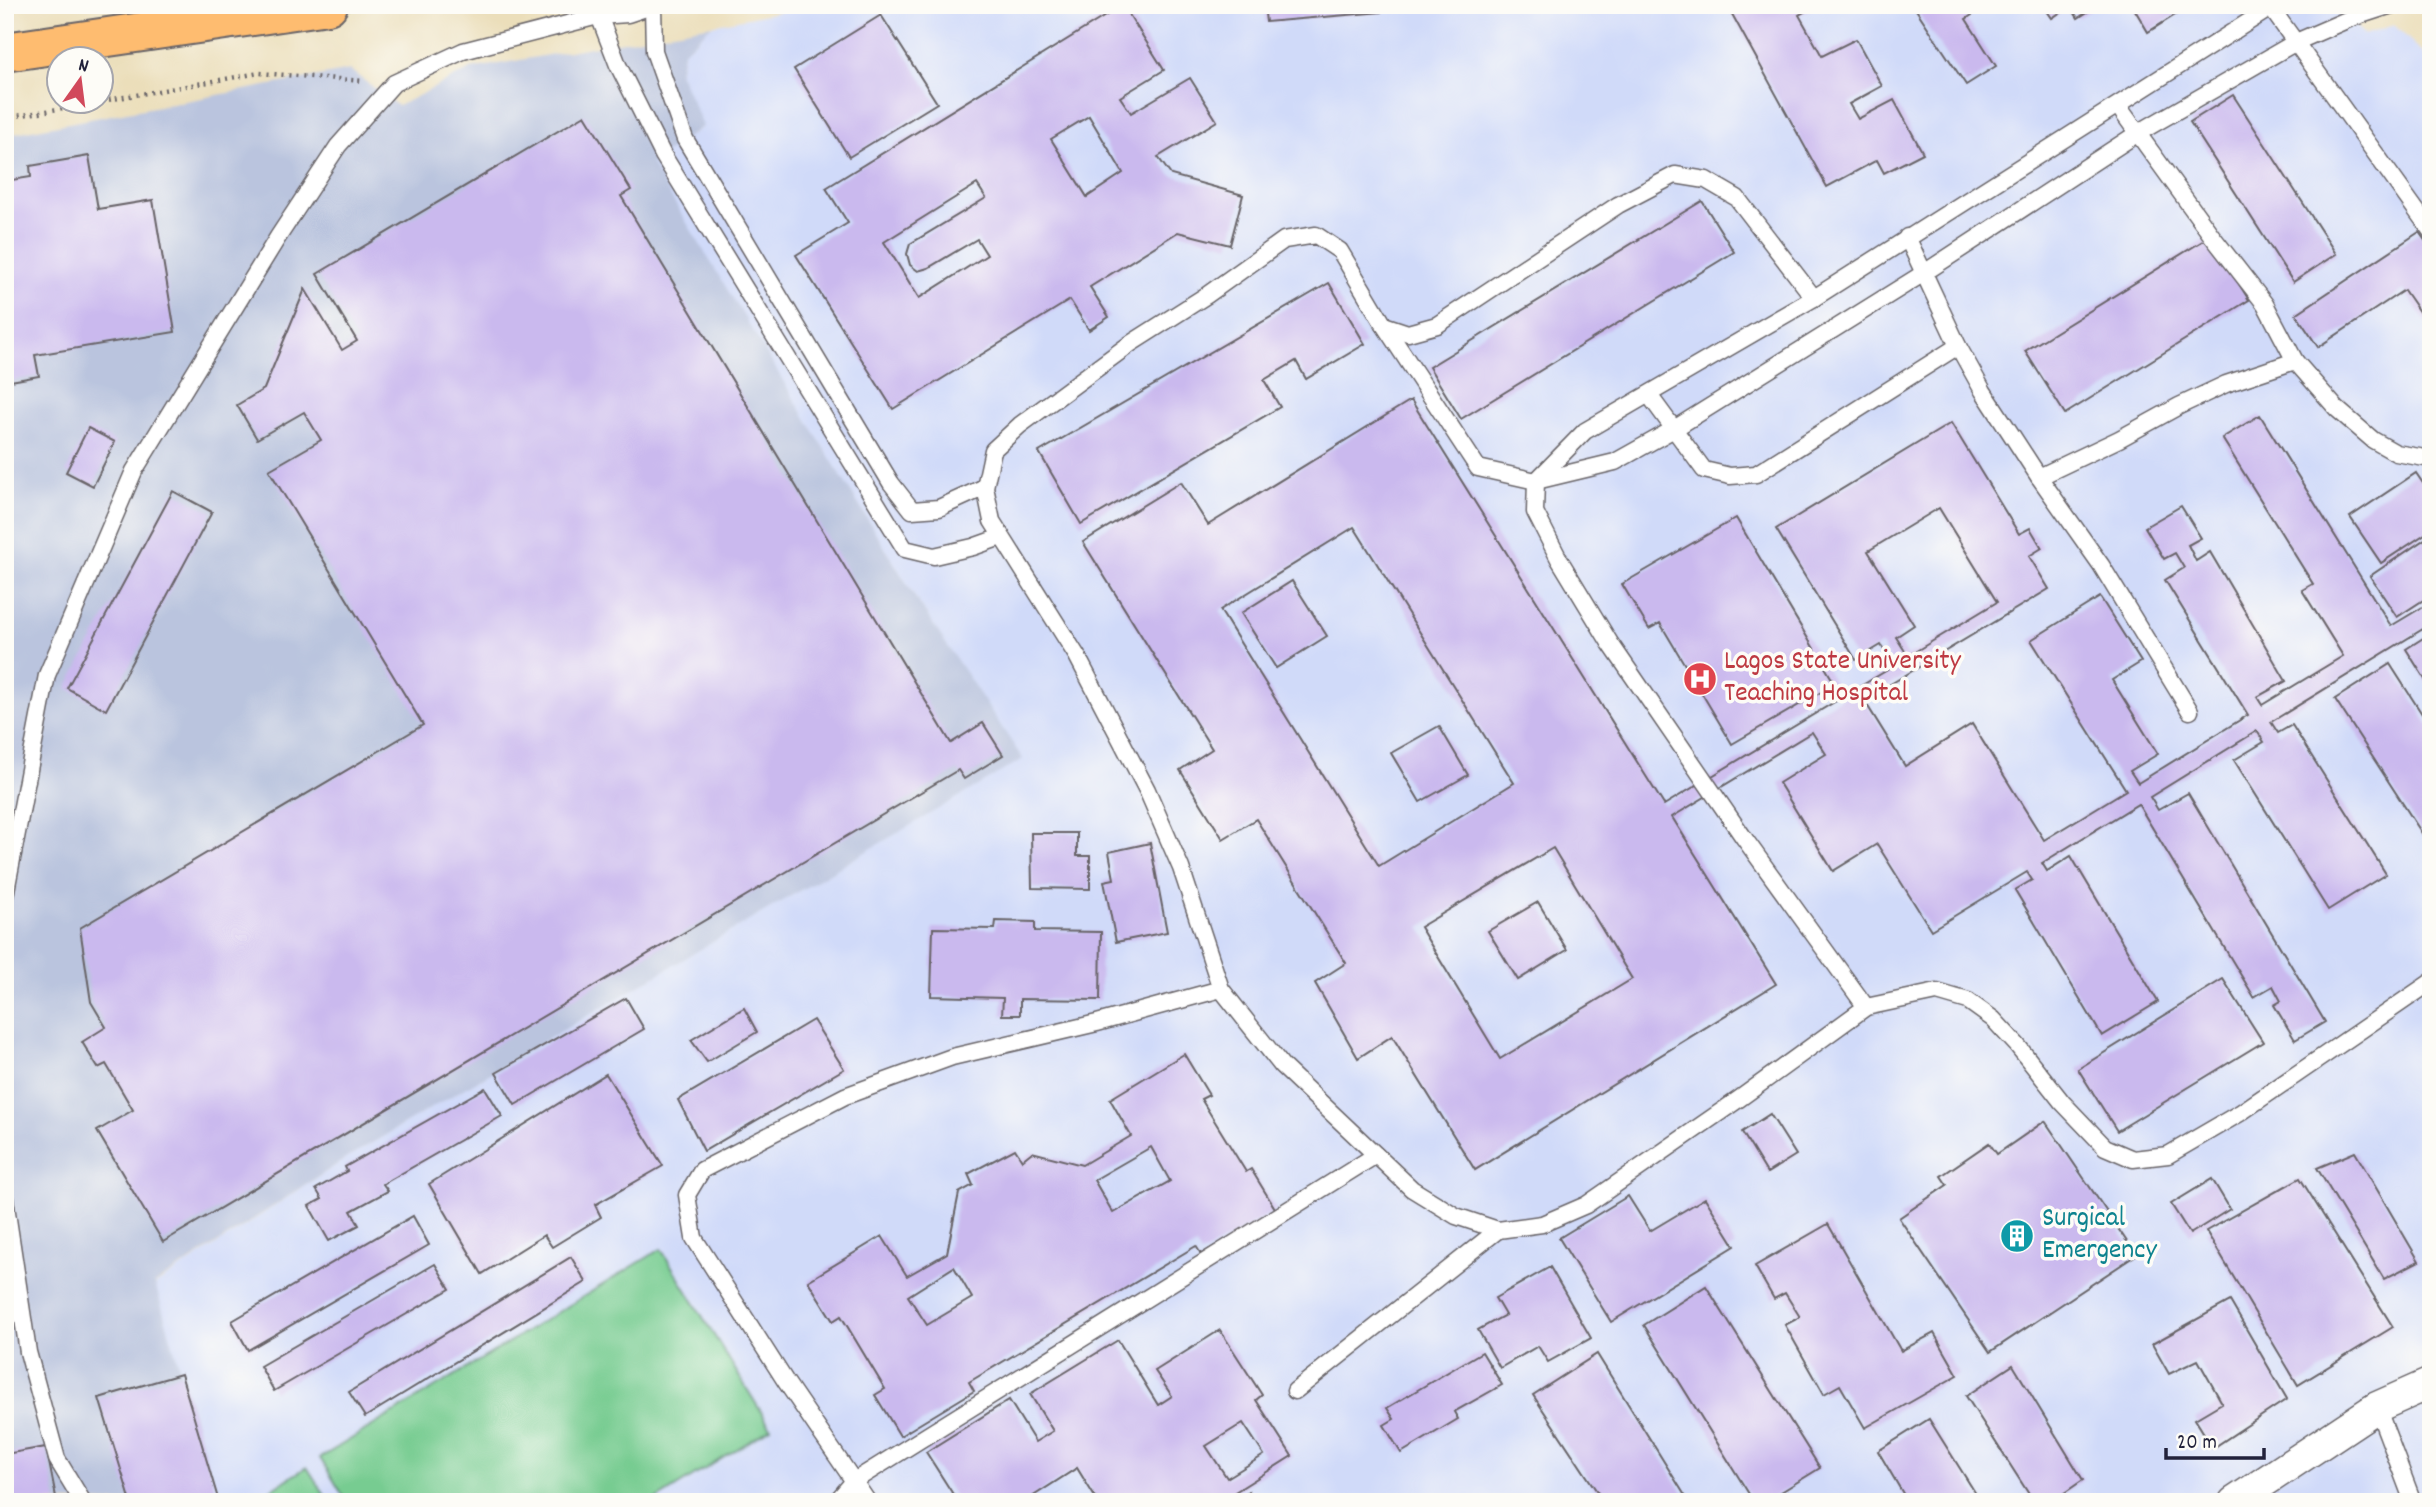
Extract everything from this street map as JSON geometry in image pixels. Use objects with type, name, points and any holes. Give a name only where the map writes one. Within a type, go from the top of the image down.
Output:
[{"type":"main road","points":[[5,52],[328,5]]},
{"type":"street","points":[[2234,1502],[2377,1407],[2431,1383]]},
{"type":"lane","points":[[5,895],[47,675],[134,471],[278,237],[338,146],[394,83],[463,51],[597,10],[628,14],[654,5],[654,51],[685,139],[891,484],[912,510],[939,508],[985,487]]},
{"type":"lane","points":[[2392,5],[2349,19],[2296,42],[2138,133],[1923,273],[1674,429],[1615,462],[1536,481],[1478,468],[1384,325],[1340,251],[1317,235],[1284,240],[1207,295],[1130,344],[1020,425],[993,450],[985,487],[992,521],[1077,656],[1147,790],[1181,868],[1221,989],[1282,1066],[1412,1189],[1456,1216],[1498,1230],[1542,1224],[1586,1205],[1866,1007],[1937,992],[1968,1001],[1993,1019],[2062,1102],[2105,1147],[2133,1158],[2168,1155],[2240,1114],[2431,982]]},
{"type":"lane","points":[[1866,1007],[1744,838],[1610,643],[1559,559],[1535,512],[1536,481],[1585,431],[1814,298],[2273,7],[2431,231]]},
{"type":"lane","points":[[597,10],[618,65],[663,155],[905,549],[934,556],[1002,537]]},
{"type":"lane","points":[[2118,106],[2265,304],[2295,360],[2337,410],[2373,440],[2396,453],[2431,459]]},
{"type":"lane","points":[[1384,325],[1408,333],[1437,325],[1618,205],[1675,175],[1706,180],[1737,198],[1814,298]]},
{"type":"lane","points":[[1907,237],[1958,346],[1983,391],[2101,565],[2190,711]]},
{"type":"lane","points":[[1649,395],[1704,470],[1730,476],[1756,474],[1958,346]]},
{"type":"lane","points":[[2039,477],[2226,384],[2295,360]]},
{"type":"lane","points":[[869,1502],[786,1382],[694,1238],[687,1195],[702,1170],[845,1096],[953,1057],[1097,1023],[1221,989]]},
{"type":"lane","points":[[836,1502],[854,1481],[1376,1155]]},
{"type":"lane","points":[[5,1199],[27,1352],[57,1459],[83,1502]]},
{"type":"lane","points":[[1295,1391],[1498,1230]]},
{"type":"lane","points":[[2377,1407],[2413,1502]]},
{"type":"path","points":[[116,98],[259,73],[394,83]]},
{"type":"path","points":[[5,118],[46,111]]},
{"type":"shaded area","name":"Lagos State University Teaching Hospital","points":[[813,5],[2339,5],[2363,35],[2394,25],[2431,61],[2431,1502],[219,1502],[155,1285],[348,1157],[1022,759],[916,599],[650,164],[702,127],[679,72],[683,52],[712,25]]},
{"type":"shaded area","points":[[712,25],[683,52],[679,72],[703,126],[651,164],[916,599],[1023,759],[348,1157],[155,1284],[219,1502],[5,1502],[5,135],[350,70],[398,106],[471,69]]},
{"type":"green space","points":[[661,1249],[771,1428],[652,1502],[347,1502],[320,1458]]},
{"type":"green space","points":[[307,1467],[329,1502],[251,1502]]},
{"type":"building","points":[[1123,5],[1164,70],[1120,97],[1131,113],[1190,78],[1217,121],[1158,157],[1171,175],[1243,195],[1230,245],[1178,232],[1090,287],[1109,317],[1089,330],[1070,300],[893,409],[796,255],[848,223],[826,188]],"holes":[[[1089,116],[1123,173],[1087,197],[1051,139]],[[977,184],[986,198],[910,244],[907,254],[910,265],[918,271],[928,268],[977,239],[987,255],[919,298],[884,242]]]},
{"type":"building","points":[[1264,5],[1380,5],[1381,12],[1266,22]]},
{"type":"building","points":[[1727,5],[1817,5],[1799,15],[1822,56],[1856,39],[1882,86],[1849,104],[1858,119],[1894,100],[1923,153],[1884,173],[1877,160],[1827,187]]},
{"type":"building","points":[[1913,5],[1987,5],[1966,19],[1996,66],[1966,85]]},
{"type":"building","points":[[2043,5],[2098,5],[2078,18],[2070,6],[2052,18]]},
{"type":"building","points":[[2132,5],[2191,5],[2148,32]]},
{"type":"building","points":[[881,15],[937,103],[849,157],[794,69]]},
{"type":"building","points":[[2233,95],[2336,254],[2293,282],[2190,122]]},
{"type":"building","points":[[585,115],[631,190],[621,196],[951,743],[983,723],[1003,755],[964,779],[958,770],[163,1242],[97,1131],[133,1110],[106,1064],[98,1068],[82,1042],[106,1027],[91,1002],[80,928],[423,725],[269,470],[321,440],[304,412],[257,439],[237,405],[264,389],[305,289],[342,350],[357,341],[317,274]]},
{"type":"building","points":[[89,156],[98,209],[153,200],[175,332],[35,355],[39,376],[5,382],[5,181],[31,177],[30,166]]},
{"type":"building","points":[[1702,201],[1734,252],[1461,419],[1429,367]]},
{"type":"building","points":[[2419,232],[2431,249],[2431,329],[2404,290],[2318,347],[2296,314]]},
{"type":"building","points":[[2209,237],[2249,300],[2065,414],[2025,351]]},
{"type":"building","points":[[1329,283],[1365,344],[1306,379],[1296,361],[1264,380],[1280,407],[1081,524],[1039,452]]},
{"type":"building","points":[[1411,400],[1664,805],[1894,666],[1881,645],[1856,660],[1776,529],[1951,423],[2019,534],[2030,528],[2042,548],[2029,556],[2049,589],[1864,700],[1905,766],[1972,724],[2044,840],[2126,790],[2031,640],[2100,597],[2141,662],[2112,680],[2158,754],[2130,771],[2138,783],[2248,715],[2165,580],[2184,568],[2175,553],[2164,559],[2145,527],[2181,506],[2201,538],[2188,545],[2196,561],[2210,552],[2286,681],[2257,697],[2262,705],[2343,656],[2302,590],[2313,584],[2222,438],[2260,415],[2391,626],[2431,602],[2431,624],[2271,722],[2278,733],[2292,725],[2386,874],[2328,910],[2234,760],[2264,742],[2257,731],[2150,797],[2158,810],[2188,793],[2325,1022],[2295,1040],[2274,1005],[2281,1001],[2273,986],[2254,997],[2138,804],[2042,863],[2047,871],[2071,856],[2158,1002],[2102,1036],[2015,890],[2032,880],[2027,872],[1931,930],[1877,844],[1833,871],[1779,783],[1826,754],[1812,732],[1672,817],[1776,984],[1475,1170],[1392,1036],[1358,1058],[1315,983],[1346,963],[1256,819],[1223,839],[1180,770],[1212,749],[1083,542],[1181,482],[1208,525]],"holes":[[[1939,508],[1997,602],[1908,656],[1896,637],[1914,625],[1868,551]],[[1354,527],[1514,783],[1379,866],[1220,610]],[[1553,848],[1632,979],[1500,1059],[1420,927]]]},
{"type":"building","points":[[88,428],[115,442],[93,486],[66,472]]},
{"type":"building","points":[[2416,473],[2431,495],[2431,530],[2381,563],[2350,517]]},
{"type":"building","points":[[173,491],[212,512],[106,710],[67,688]]},
{"type":"building","points":[[1736,518],[1835,684],[1732,744],[1660,623],[1649,629],[1622,584]]},
{"type":"building","points":[[2431,535],[2431,595],[2397,617],[2370,576]]},
{"type":"building","points":[[1292,581],[1327,636],[1276,668],[1241,613]]},
{"type":"building","points":[[2431,633],[2431,689],[2406,649]]},
{"type":"building","points":[[2390,664],[2431,728],[2431,839],[2427,841],[2335,699]]},
{"type":"building","points":[[1439,726],[1468,775],[1420,802],[1391,753]]},
{"type":"building","points":[[1031,833],[1077,833],[1077,856],[1090,856],[1090,889],[1032,888]]},
{"type":"building","points":[[1150,843],[1167,932],[1116,942],[1104,881],[1114,879],[1109,852]]},
{"type":"building","points":[[1538,902],[1567,950],[1518,980],[1488,931]]},
{"type":"building","points":[[996,921],[1035,922],[1035,931],[1101,932],[1100,1000],[1020,999],[1020,1015],[1002,1015],[1003,998],[931,996],[933,928],[995,929]]},
{"type":"building","points":[[2223,979],[2263,1042],[2117,1131],[2078,1069]]},
{"type":"building","points":[[626,998],[644,1029],[515,1105],[496,1073]]},
{"type":"building","points":[[744,1008],[757,1032],[707,1062],[691,1040]]},
{"type":"building","points":[[813,1020],[844,1069],[704,1151],[678,1100]]},
{"type":"building","points":[[1184,1054],[1209,1095],[1201,1099],[1246,1172],[1251,1169],[1276,1210],[1201,1254],[1196,1246],[969,1382],[974,1391],[900,1436],[875,1395],[885,1389],[841,1316],[833,1321],[808,1281],[882,1236],[907,1276],[947,1253],[959,1193],[973,1185],[968,1174],[1015,1149],[1022,1160],[1032,1152],[1082,1165],[1131,1136],[1110,1099]],"holes":[[[1151,1147],[1170,1181],[1113,1213],[1094,1180]],[[954,1267],[972,1298],[927,1325],[908,1296]]]},
{"type":"building","points":[[606,1074],[663,1166],[595,1205],[601,1217],[552,1247],[544,1235],[482,1274],[429,1184]]},
{"type":"building","points":[[485,1088],[502,1116],[383,1184],[388,1191],[351,1211],[359,1225],[329,1241],[309,1206],[322,1199],[316,1189],[347,1171],[345,1167]]},
{"type":"building","points":[[1770,1114],[1796,1155],[1767,1173],[1742,1132]]},
{"type":"building","name":"Surgical Emergency","points":[[2045,1121],[2136,1255],[1990,1352],[1899,1218],[1947,1185],[1941,1176],[1989,1143],[1997,1154]]},
{"type":"building","points":[[2355,1152],[2419,1261],[2384,1279],[2317,1168]]},
{"type":"building","points":[[2300,1178],[2393,1327],[2298,1385],[2206,1231]]},
{"type":"building","points":[[2212,1179],[2230,1209],[2190,1234],[2171,1204]]},
{"type":"building","points":[[1628,1196],[1650,1231],[1705,1198],[1735,1246],[1611,1322],[1559,1238]]},
{"type":"building","points":[[413,1216],[429,1245],[248,1350],[232,1321]]},
{"type":"building","points":[[1828,1224],[1901,1351],[1934,1333],[1958,1375],[1865,1428],[1840,1385],[1824,1394],[1785,1325],[1800,1317],[1785,1293],[1774,1299],[1755,1266]]},
{"type":"building","points":[[571,1257],[586,1282],[365,1417],[349,1392]]},
{"type":"building","points":[[435,1264],[450,1289],[274,1391],[260,1366]]},
{"type":"building","points":[[1550,1267],[1591,1338],[1548,1362],[1538,1346],[1500,1368],[1478,1330],[1505,1315],[1495,1298]]},
{"type":"building","points":[[1706,1286],[1820,1468],[1765,1502],[1754,1502],[1644,1325]]},
{"type":"building","points":[[2230,1301],[2287,1399],[2213,1448],[2195,1419],[2222,1403],[2198,1360],[2169,1374],[2152,1344]]},
{"type":"building","points":[[1220,1330],[1262,1395],[1256,1400],[1292,1456],[1235,1492],[1239,1498],[1249,1491],[1255,1502],[1098,1502],[1077,1468],[1024,1502],[958,1502],[926,1452],[1009,1400],[1035,1442],[1053,1431],[1030,1394],[1118,1340],[1158,1405],[1172,1396],[1155,1371]],"holes":[[[1243,1423],[1264,1455],[1227,1478],[1206,1446]]]},
{"type":"building","points":[[1482,1352],[1502,1385],[1454,1412],[1458,1419],[1401,1453],[1384,1425],[1394,1419],[1387,1408]]},
{"type":"building","points":[[1597,1354],[1689,1502],[1604,1502],[1533,1395]]},
{"type":"building","points":[[2013,1365],[2083,1480],[2051,1502],[2034,1502],[1966,1396]]},
{"type":"building","points":[[181,1374],[219,1502],[131,1502],[99,1398]]},
{"type":"building","points":[[1929,1419],[1981,1502],[1908,1502],[1878,1451]]},
{"type":"building","points":[[46,1447],[57,1502],[5,1502],[5,1454]]},
{"type":"place","name":"Lagos State University Teaching Hospital","points":[[1700,679]]},
{"type":"place","name":"Surgical Emergency","points":[[2017,1236]]}]
